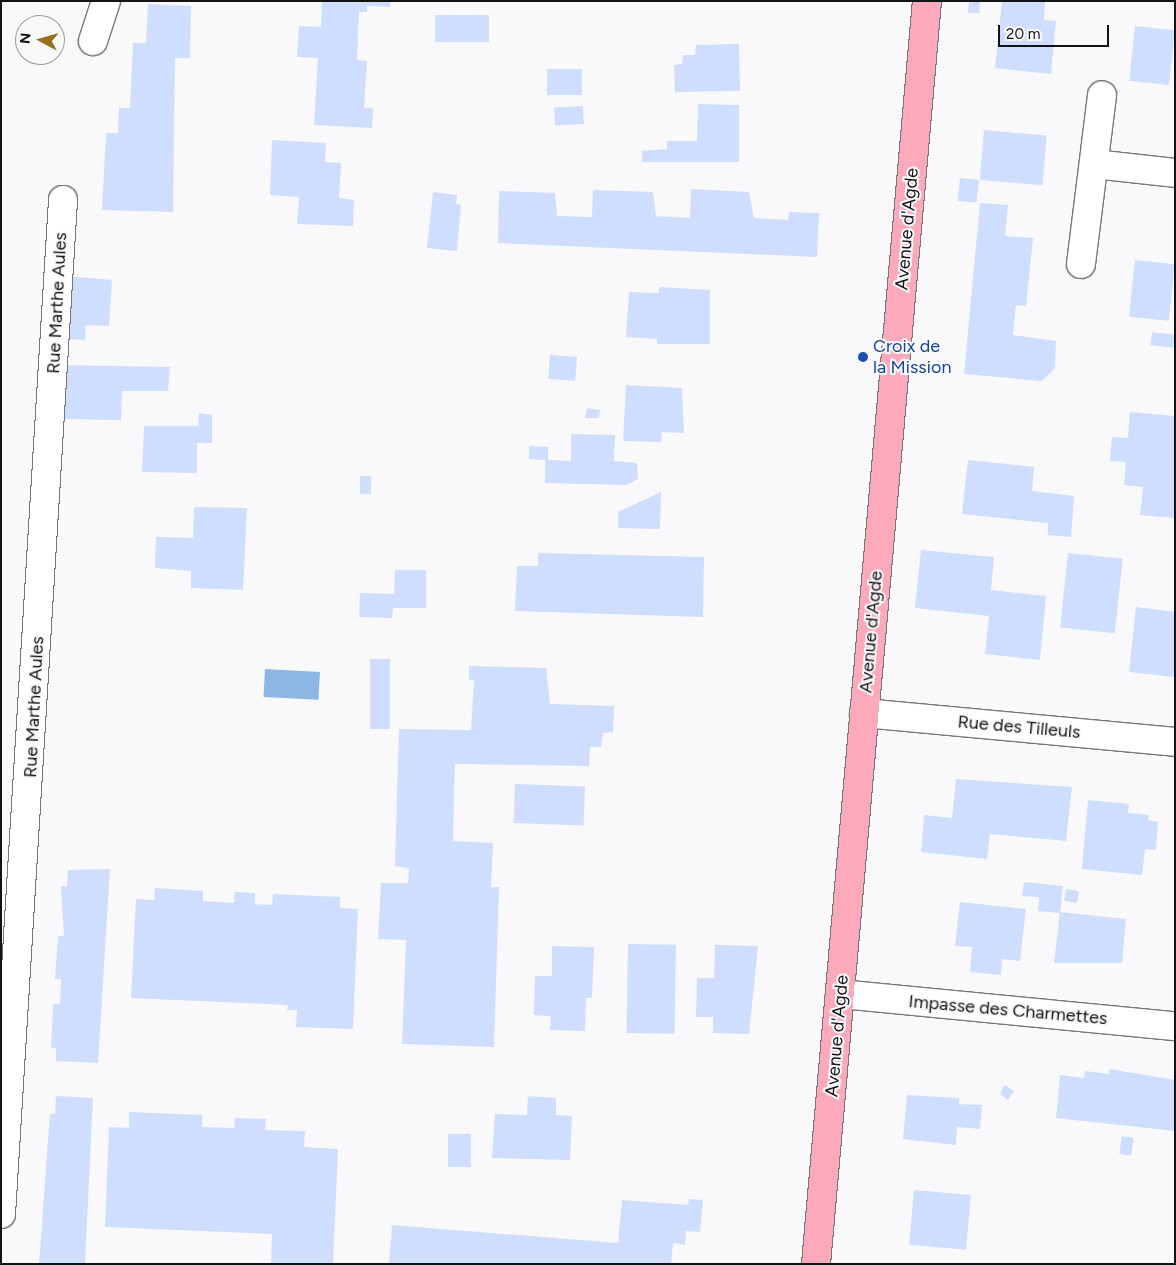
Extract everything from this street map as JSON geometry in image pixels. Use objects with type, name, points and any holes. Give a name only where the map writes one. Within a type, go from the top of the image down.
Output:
[{"type":"main road","name":"Avenue d'Agde","points":[[816,1264],[928,1]]},
{"type":"street","points":[[93,42],[106,1]]},
{"type":"street","points":[[1080,264],[1102,95]]},
{"type":"street","points":[[1094,164],[1175,173]]},
{"type":"street","name":"Rue Marthe Aules","points":[[1,1214],[63,200]]},
{"type":"street","name":"Rue des Tilleuls","points":[[864,713],[1175,742]]},
{"type":"street","name":"Impasse des Charmettes","points":[[840,994],[1175,1026]]},
{"type":"water","points":[[265,669],[320,672],[318,700],[264,697]]},
{"type":"building","points":[[322,1],[390,1],[390,7],[367,6],[367,12],[359,12],[357,60],[367,61],[364,108],[373,108],[372,128],[314,125],[318,58],[297,57],[299,26],[321,27]]},
{"type":"building","points":[[969,1],[980,1],[979,13],[968,13]]},
{"type":"building","points":[[1002,1],[1045,1],[1044,20],[1056,21],[1051,74],[995,68]]},
{"type":"building","points":[[148,4],[191,6],[190,58],[175,58],[173,212],[102,210],[106,133],[118,133],[119,108],[130,108],[133,43],[146,43]]},
{"type":"building","points":[[435,15],[489,15],[489,42],[435,42]]},
{"type":"building","points":[[1135,26],[1175,30],[1169,85],[1129,81]]},
{"type":"building","points":[[739,44],[740,91],[675,92],[674,65],[682,64],[683,55],[695,55],[696,45]]},
{"type":"building","points":[[547,69],[582,69],[582,95],[547,95]]},
{"type":"building","points":[[698,104],[739,105],[739,162],[642,162],[642,151],[667,149],[667,141],[697,141]]},
{"type":"building","points":[[583,106],[584,124],[555,125],[554,108]]},
{"type":"building","points":[[984,130],[1047,135],[1042,185],[980,180]]},
{"type":"building","points":[[272,140],[326,143],[325,162],[341,163],[339,198],[354,200],[353,226],[297,224],[299,197],[270,195]]},
{"type":"building","points":[[960,178],[979,180],[976,203],[958,201]]},
{"type":"building","points":[[691,189],[749,192],[754,218],[788,220],[789,212],[819,213],[817,257],[498,243],[499,191],[555,193],[557,216],[592,217],[593,190],[653,192],[656,216],[690,218]]},
{"type":"building","points":[[433,192],[457,195],[456,204],[461,205],[457,251],[427,248]]},
{"type":"building","points":[[980,203],[1008,205],[1005,236],[1033,238],[1026,306],[1016,305],[1013,335],[1056,341],[1055,368],[1042,381],[964,374]]},
{"type":"building","points":[[1135,260],[1175,264],[1169,321],[1129,317]]},
{"type":"building","points":[[66,276],[112,280],[109,326],[86,325],[85,340],[63,339]]},
{"type":"building","points":[[659,287],[710,290],[710,344],[657,344],[657,339],[626,337],[629,292],[659,293]]},
{"type":"building","points":[[1152,332],[1175,335],[1173,348],[1150,345]]},
{"type":"building","points":[[550,355],[577,357],[575,381],[548,379]]},
{"type":"building","points":[[62,365],[170,367],[168,391],[122,391],[121,420],[59,419]]},
{"type":"building","points":[[626,385],[682,388],[684,433],[662,432],[661,442],[623,441]]},
{"type":"building","points":[[587,408],[600,410],[599,418],[585,418]]},
{"type":"building","points":[[1130,412],[1175,416],[1175,518],[1140,515],[1143,487],[1124,485],[1126,462],[1110,461],[1112,437],[1128,438]]},
{"type":"building","points":[[199,413],[212,415],[212,443],[197,443],[197,473],[142,472],[144,426],[198,426]]},
{"type":"building","points":[[571,434],[615,435],[614,461],[637,463],[638,479],[626,485],[545,483],[545,460],[529,459],[529,446],[548,447],[548,460],[571,461]]},
{"type":"building","points":[[968,460],[1034,467],[1032,491],[1074,496],[1071,537],[1048,535],[1048,523],[962,514]]},
{"type":"building","points":[[360,476],[371,476],[371,494],[360,494]]},
{"type":"building","points":[[661,492],[660,529],[618,528],[618,512]]},
{"type":"building","points":[[194,507],[247,508],[243,590],[191,588],[191,571],[155,568],[156,537],[193,538]]},
{"type":"building","points":[[921,550],[994,557],[991,590],[1046,596],[1040,660],[985,654],[989,616],[915,608]]},
{"type":"building","points":[[538,553],[704,557],[703,617],[515,611],[517,566],[538,566]]},
{"type":"building","points":[[1068,553],[1123,559],[1115,633],[1060,628]]},
{"type":"building","points":[[395,570],[426,570],[426,608],[393,608],[392,618],[359,617],[360,593],[394,594]]},
{"type":"building","points":[[1136,607],[1175,612],[1175,677],[1129,672]]},
{"type":"building","points":[[370,659],[390,659],[390,729],[370,729]]},
{"type":"building","points":[[469,666],[546,668],[550,704],[614,706],[613,732],[603,733],[601,747],[590,747],[589,766],[455,764],[453,841],[493,843],[491,887],[499,887],[494,1047],[402,1044],[406,940],[378,939],[381,883],[408,883],[409,868],[395,866],[399,729],[471,730],[474,680],[469,680]]},
{"type":"building","points":[[956,779],[1072,787],[1066,841],[990,834],[987,859],[921,852],[924,815],[952,818]]},
{"type":"building","points":[[515,784],[585,786],[584,825],[514,823]]},
{"type":"building","points":[[1088,800],[1129,804],[1128,813],[1149,815],[1148,820],[1158,822],[1156,850],[1145,849],[1142,875],[1082,869]]},
{"type":"building","points":[[110,869],[98,1063],[56,1061],[56,1048],[51,1048],[53,1004],[60,1004],[61,979],[55,979],[58,936],[64,936],[61,886],[67,886],[68,870]]},
{"type":"building","points":[[1024,882],[1063,886],[1060,913],[1038,911],[1039,897],[1022,896]]},
{"type":"building","points":[[155,888],[203,891],[203,901],[234,903],[235,892],[255,893],[255,904],[272,905],[273,894],[340,897],[340,908],[358,909],[353,1029],[296,1027],[297,1010],[287,1010],[288,1005],[131,998],[136,899],[154,900]]},
{"type":"building","points":[[1066,889],[1079,891],[1077,903],[1064,901]]},
{"type":"building","points":[[960,902],[1026,909],[1020,961],[1002,959],[1001,975],[970,972],[972,947],[955,946]]},
{"type":"building","points":[[1060,912],[1126,919],[1122,963],[1054,963]]},
{"type":"building","points":[[628,944],[676,945],[674,1034],[626,1033]]},
{"type":"building","points":[[715,945],[758,946],[749,1034],[713,1033],[713,1017],[696,1017],[697,978],[714,978]]},
{"type":"building","points":[[552,946],[594,947],[592,998],[586,998],[585,1031],[550,1030],[551,1016],[534,1015],[535,976],[552,976]]},
{"type":"building","points":[[1109,1069],[1175,1080],[1175,1131],[1056,1118],[1060,1075],[1084,1078],[1085,1071],[1109,1074]]},
{"type":"building","points":[[1004,1085],[1014,1091],[1008,1100],[1000,1094]]},
{"type":"building","points":[[907,1095],[959,1098],[959,1104],[982,1105],[980,1129],[957,1127],[956,1145],[903,1139]]},
{"type":"building","points":[[56,1096],[93,1098],[85,1264],[39,1264],[50,1114],[55,1114]]},
{"type":"building","points":[[528,1096],[556,1098],[556,1115],[572,1116],[570,1160],[492,1158],[495,1114],[527,1115]]},
{"type":"building","points":[[129,1112],[202,1115],[202,1127],[234,1128],[235,1118],[266,1119],[265,1130],[305,1131],[304,1147],[338,1149],[333,1264],[271,1264],[272,1234],[105,1227],[109,1127],[129,1128]]},
{"type":"building","points":[[448,1134],[471,1134],[471,1167],[448,1167]]},
{"type":"building","points":[[1122,1136],[1134,1138],[1131,1156],[1119,1154]]},
{"type":"building","points":[[914,1190],[971,1195],[966,1250],[909,1245]]},
{"type":"building","points":[[689,1199],[703,1200],[700,1232],[686,1231],[685,1245],[673,1243],[671,1264],[389,1264],[392,1225],[618,1243],[622,1200],[688,1205]]},
{"type":"place","name":"Croix de la Mission","points":[[863,357]]}]
